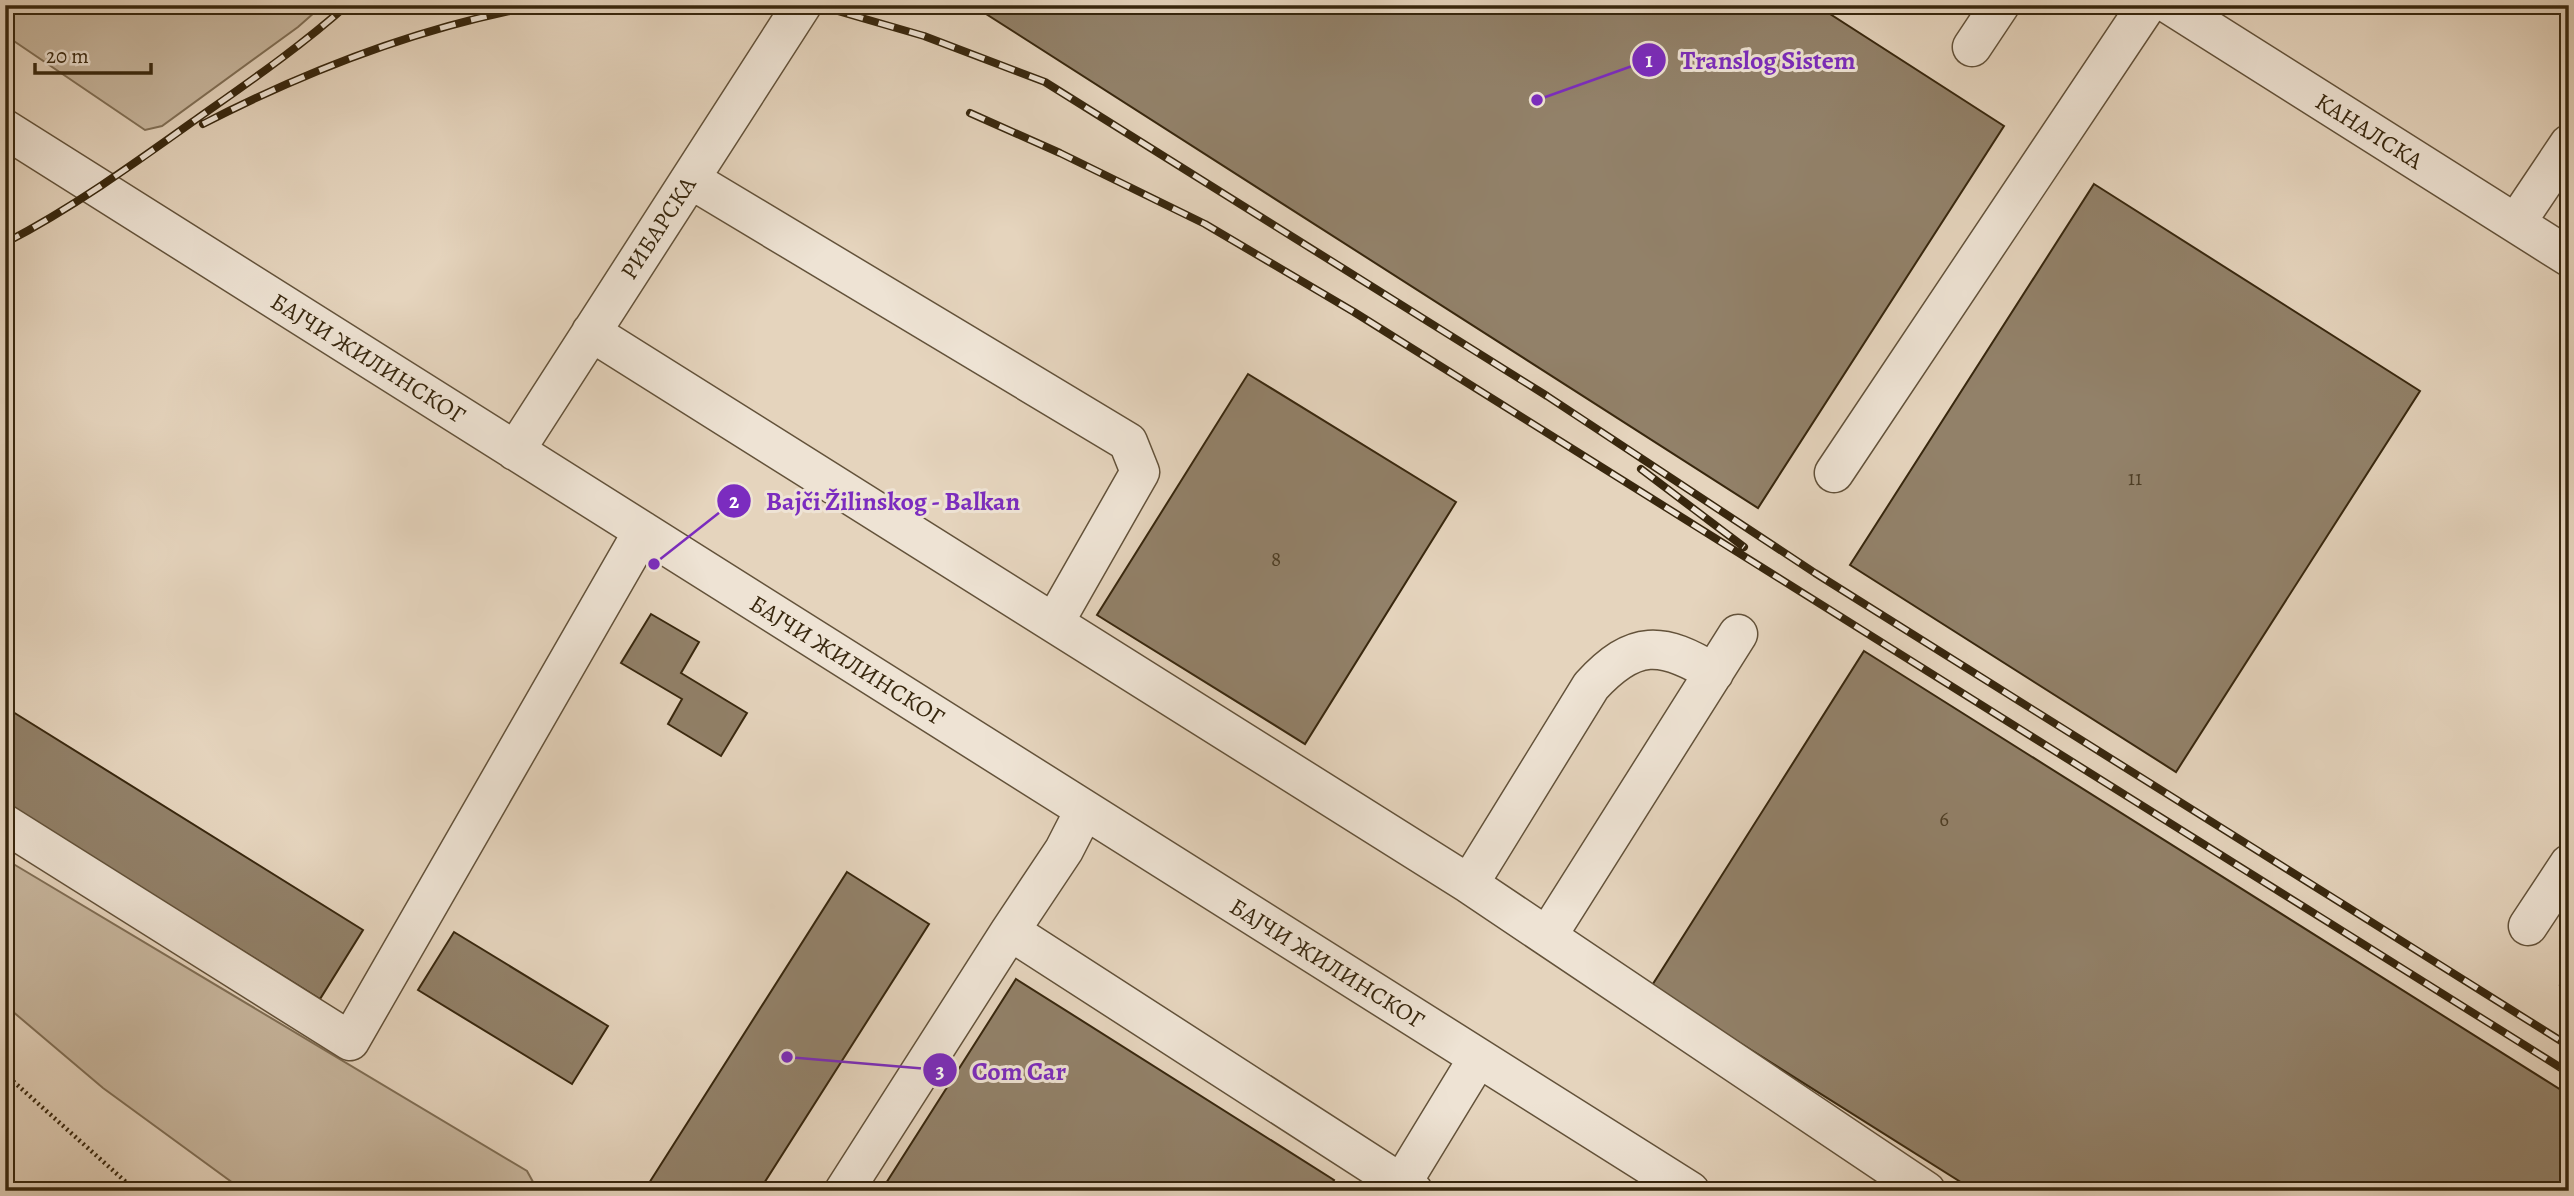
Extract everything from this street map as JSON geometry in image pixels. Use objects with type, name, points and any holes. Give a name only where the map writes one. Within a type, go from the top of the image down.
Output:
[{"type":"street","name":"РИБАРСКА","points":[[515,452],[802,5]]},
{"type":"street","points":[[1972,47],[2000,5]]},
{"type":"street","points":[[1834,473],[2147,5]]},
{"type":"street","name":"КАНАЛСКА","points":[[2170,5],[2569,257]]},
{"type":"street","name":"БАЈЧИ ЖИЛИНСКОГ","points":[[5,129],[1689,1191]]},
{"type":"street","points":[[2516,223],[2569,144]]},
{"type":"street","points":[[690,178],[1128,442],[1140,472],[1054,623]]},
{"type":"street","points":[[591,332],[1469,884],[1926,1191]]},
{"type":"street","points":[[5,824],[350,1041],[643,531]]},
{"type":"street","points":[[1548,935],[1738,634]]},
{"type":"street","points":[[1469,884],[1591,686],[1611,664],[1634,651],[1659,648],[1685,655],[1714,673]]},
{"type":"street","points":[[844,1191],[1064,850],[1084,811]]},
{"type":"street","points":[[2528,926],[2569,864]]},
{"type":"street","points":[[1010,931],[1404,1188],[1478,1058]]},
{"type":"path","points":[[5,1074],[136,1191]]},
{"type":"shaded area","points":[[5,5],[323,5],[298,27],[162,126],[145,130],[5,35]]},
{"type":"shaded area","points":[[5,859],[527,1171],[538,1191],[244,1191],[103,1088],[5,1005]]},
{"type":"building","points":[[972,5],[1816,5],[2004,126],[1758,508]]},
{"type":"building","points":[[2094,184],[2420,391],[2176,772],[1850,565]]},
{"type":"building","points":[[1248,374],[1456,502],[1305,744],[1097,615]]},
{"type":"building","points":[[651,614],[699,642],[681,673],[747,713],[721,756],[668,724],[682,699],[621,663]]},
{"type":"building","points":[[1864,651],[2569,1095],[2569,1191],[1975,1191],[1651,987]]},
{"type":"building","points":[[5,707],[363,930],[320,999],[5,803]]},
{"type":"building","points":[[847,872],[929,924],[759,1191],[644,1191]]},
{"type":"building","points":[[454,932],[608,1026],[572,1084],[418,990]]},
{"type":"building","points":[[2569,971],[2569,991],[2560,985]]},
{"type":"building","points":[[1016,979],[1334,1180],[1327,1191],[881,1191]]},
{"type":"railway","points":[[5,243],[55,215],[127,168],[274,64],[347,5]]},
{"type":"railway","points":[[203,124],[243,104],[367,52],[453,25],[540,5]]},
{"type":"railway","points":[[817,5],[924,36],[1045,82],[1547,396],[1815,573],[2569,1046]]},
{"type":"railway","points":[[970,113],[1060,153],[1205,224],[1354,312],[2569,1073]]},
{"type":"railway","points":[[1641,469],[1744,547]]},
{"type":"place","name":"Translog Sistem","points":[[1537,100]]},
{"type":"place","name":"Bajči Žilinskog - Balkan","points":[[654,564]]},
{"type":"place","name":"Com Car","points":[[787,1057]]}]
